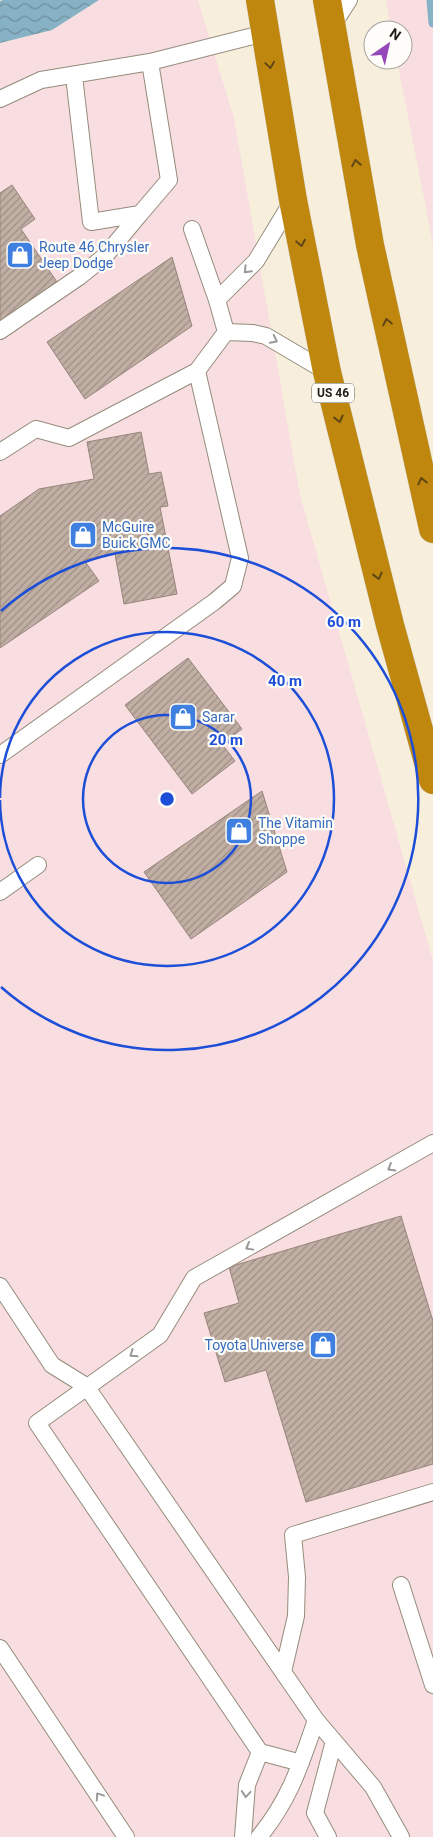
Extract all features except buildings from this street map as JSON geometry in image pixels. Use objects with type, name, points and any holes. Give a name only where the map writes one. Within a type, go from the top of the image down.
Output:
[{"type":"highway","name":"US 46","points":[[260,0],[293,200],[327,372],[390,625],[433,780]]},
{"type":"highway","points":[[327,0],[370,245],[433,529]]},
{"type":"lane","points":[[331,28],[349,0]]},
{"type":"lane","points":[[0,99],[41,80],[150,62],[265,33]]},
{"type":"lane","points":[[0,331],[79,277],[105,256],[169,180],[150,62]]},
{"type":"lane","points":[[74,76],[92,222],[140,214]]},
{"type":"lane","points":[[217,300],[256,261],[293,200]]},
{"type":"lane","points":[[192,228],[226,332]]},
{"type":"lane","points":[[226,332],[253,333],[266,336],[327,372]]},
{"type":"lane","points":[[0,452],[36,430],[69,438],[197,371],[226,332]]},
{"type":"lane","points":[[0,755],[185,623],[233,586],[240,558],[197,371]]},
{"type":"lane","points":[[0,892],[38,865]]},
{"type":"lane","points":[[301,1763],[260,1752],[37,1423],[86,1386],[160,1335],[194,1278],[433,1143]]},
{"type":"lane","points":[[0,1286],[52,1365],[86,1386],[316,1720],[373,1787],[400,1837]]},
{"type":"lane","points":[[283,1672],[296,1616],[297,1577],[293,1535],[433,1492]]},
{"type":"lane","points":[[401,1585],[433,1685]]},
{"type":"lane","points":[[0,1648],[126,1837]]},
{"type":"lane","points":[[259,1837],[278,1814],[293,1785],[316,1720]]},
{"type":"lane","points":[[328,1837],[315,1813],[334,1741]]},
{"type":"lane","points":[[243,1837],[247,1785],[260,1752]]},
{"type":"shaded area","points":[[99,0],[198,0],[234,118],[300,495],[433,961],[433,1837],[0,1837],[0,43],[52,30]]},
{"type":"shaded area","points":[[386,0],[433,0],[433,245],[399,70],[413,70],[413,20],[389,20]]},
{"type":"water","points":[[99,0],[52,30],[0,43],[0,1]]},
{"type":"waterway","points":[[431,0],[433,23]]},
{"type":"place","name":"Route 46 Chrysler Jeep Dodge","points":[[20,255]]},
{"type":"place","name":"McGuire Buick GMC","points":[[83,535]]},
{"type":"place","name":"Sarar","points":[[183,717]]},
{"type":"place","name":"The Vitamin Shoppe","points":[[239,831]]},
{"type":"place","name":"Toyota Universe","points":[[323,1345]]}]
